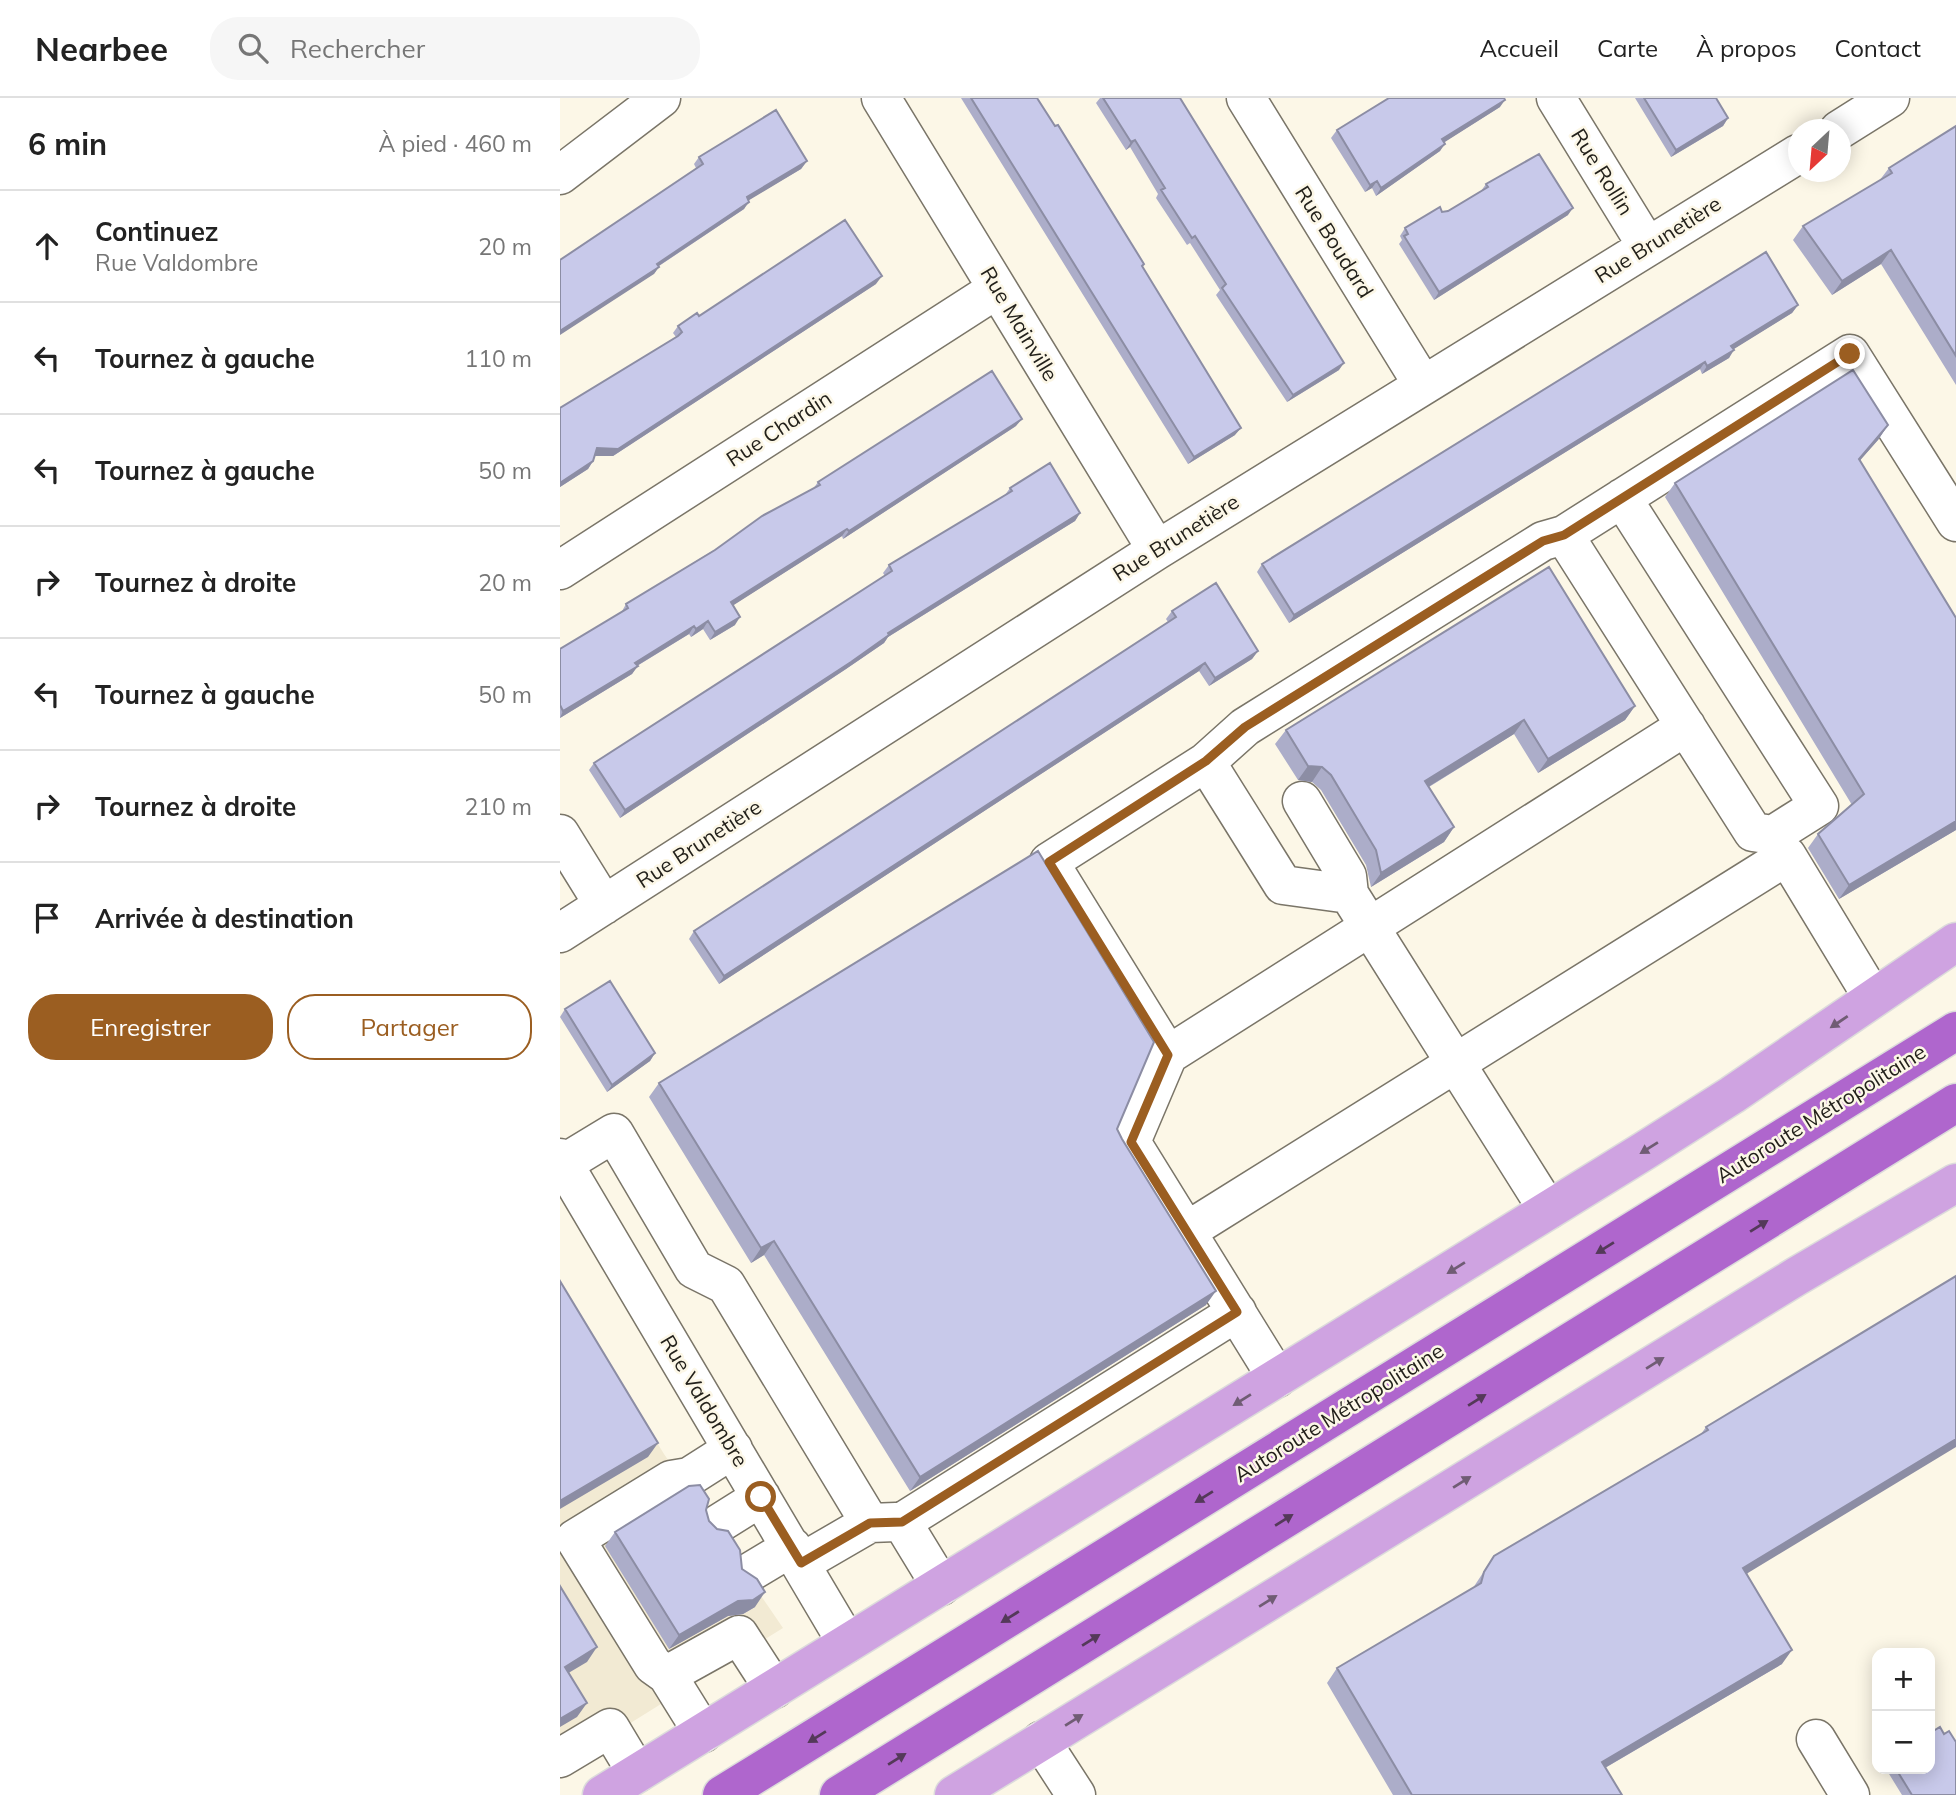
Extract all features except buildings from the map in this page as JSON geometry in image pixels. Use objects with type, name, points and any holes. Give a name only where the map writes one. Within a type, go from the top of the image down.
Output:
[{"type":"highway","name":"Autoroute Métropolitaine","points":[[723,1795],[1956,1031]]},
{"type":"highway","points":[[839,1795],[1956,1103]]},
{"type":"main road","points":[[602,1795],[1732,1095],[1956,942]]},
{"type":"main road","points":[[954,1795],[1797,1276],[1956,1183]]},
{"type":"street","points":[[560,175],[661,98]]},
{"type":"street","name":"Rue Mainville","points":[[881,98],[1157,550]]},
{"type":"street","name":"Rue Rollin","points":[[1556,98],[1647,246]]},
{"type":"street","points":[[1851,122],[1890,98]]},
{"type":"street","name":"Rue Boudard","points":[[1254,101],[1423,385]]},
{"type":"street","name":"Rue Brunetière","points":[[560,933],[1157,550],[1788,160]]},
{"type":"street","name":"Rue Chardin","points":[[560,570],[997,289]]},
{"type":"street","points":[[1168,1055],[1049,862],[1206,761],[1245,727],[1543,541],[1564,535],[1850,354],[1956,523]]},
{"type":"street","points":[[1187,1231],[1456,1062],[1780,846],[1819,806],[1622,498]]},
{"type":"street","points":[[1564,535],[1753,832],[1780,846],[1873,998]]},
{"type":"street","points":[[1277,1378],[1131,1142],[1168,1055],[1686,726]]},
{"type":"street","points":[[1206,761],[1283,886],[1349,894]]},
{"type":"street","points":[[1302,802],[1347,876],[1349,894],[1548,1210]]},
{"type":"street","points":[[560,834],[604,905]]},
{"type":"street","points":[[562,1161],[614,1133],[694,1269],[726,1285],[886,1522],[941,1586]]},
{"type":"street","name":"Rue Valdombre","points":[[562,1161],[847,1643]]},
{"type":"street","points":[[620,1260],[671,1229]]},
{"type":"street","points":[[750,1572],[886,1522],[1237,1312]]},
{"type":"street","points":[[703,1732],[667,1675],[653,1665],[575,1539],[671,1480],[689,1477],[733,1449]]},
{"type":"street","points":[[718,1524],[761,1497]]},
{"type":"street","points":[[667,1675],[739,1635],[774,1689]]},
{"type":"street","points":[[560,1758],[610,1728],[637,1773]]},
{"type":"street","points":[[1816,1739],[1850,1795]]},
{"type":"street","points":[[1041,1741],[1076,1795]]},
{"type":"shaded area","points":[[560,1285],[664,1454],[783,1628],[560,1767]]},
{"type":"route","points":[[761,1497],[801,1563],[870,1523],[902,1522],[1237,1312],[1131,1142],[1168,1055],[1049,862],[1206,761],[1245,727],[1543,541],[1564,535],[1850,354]]}]
